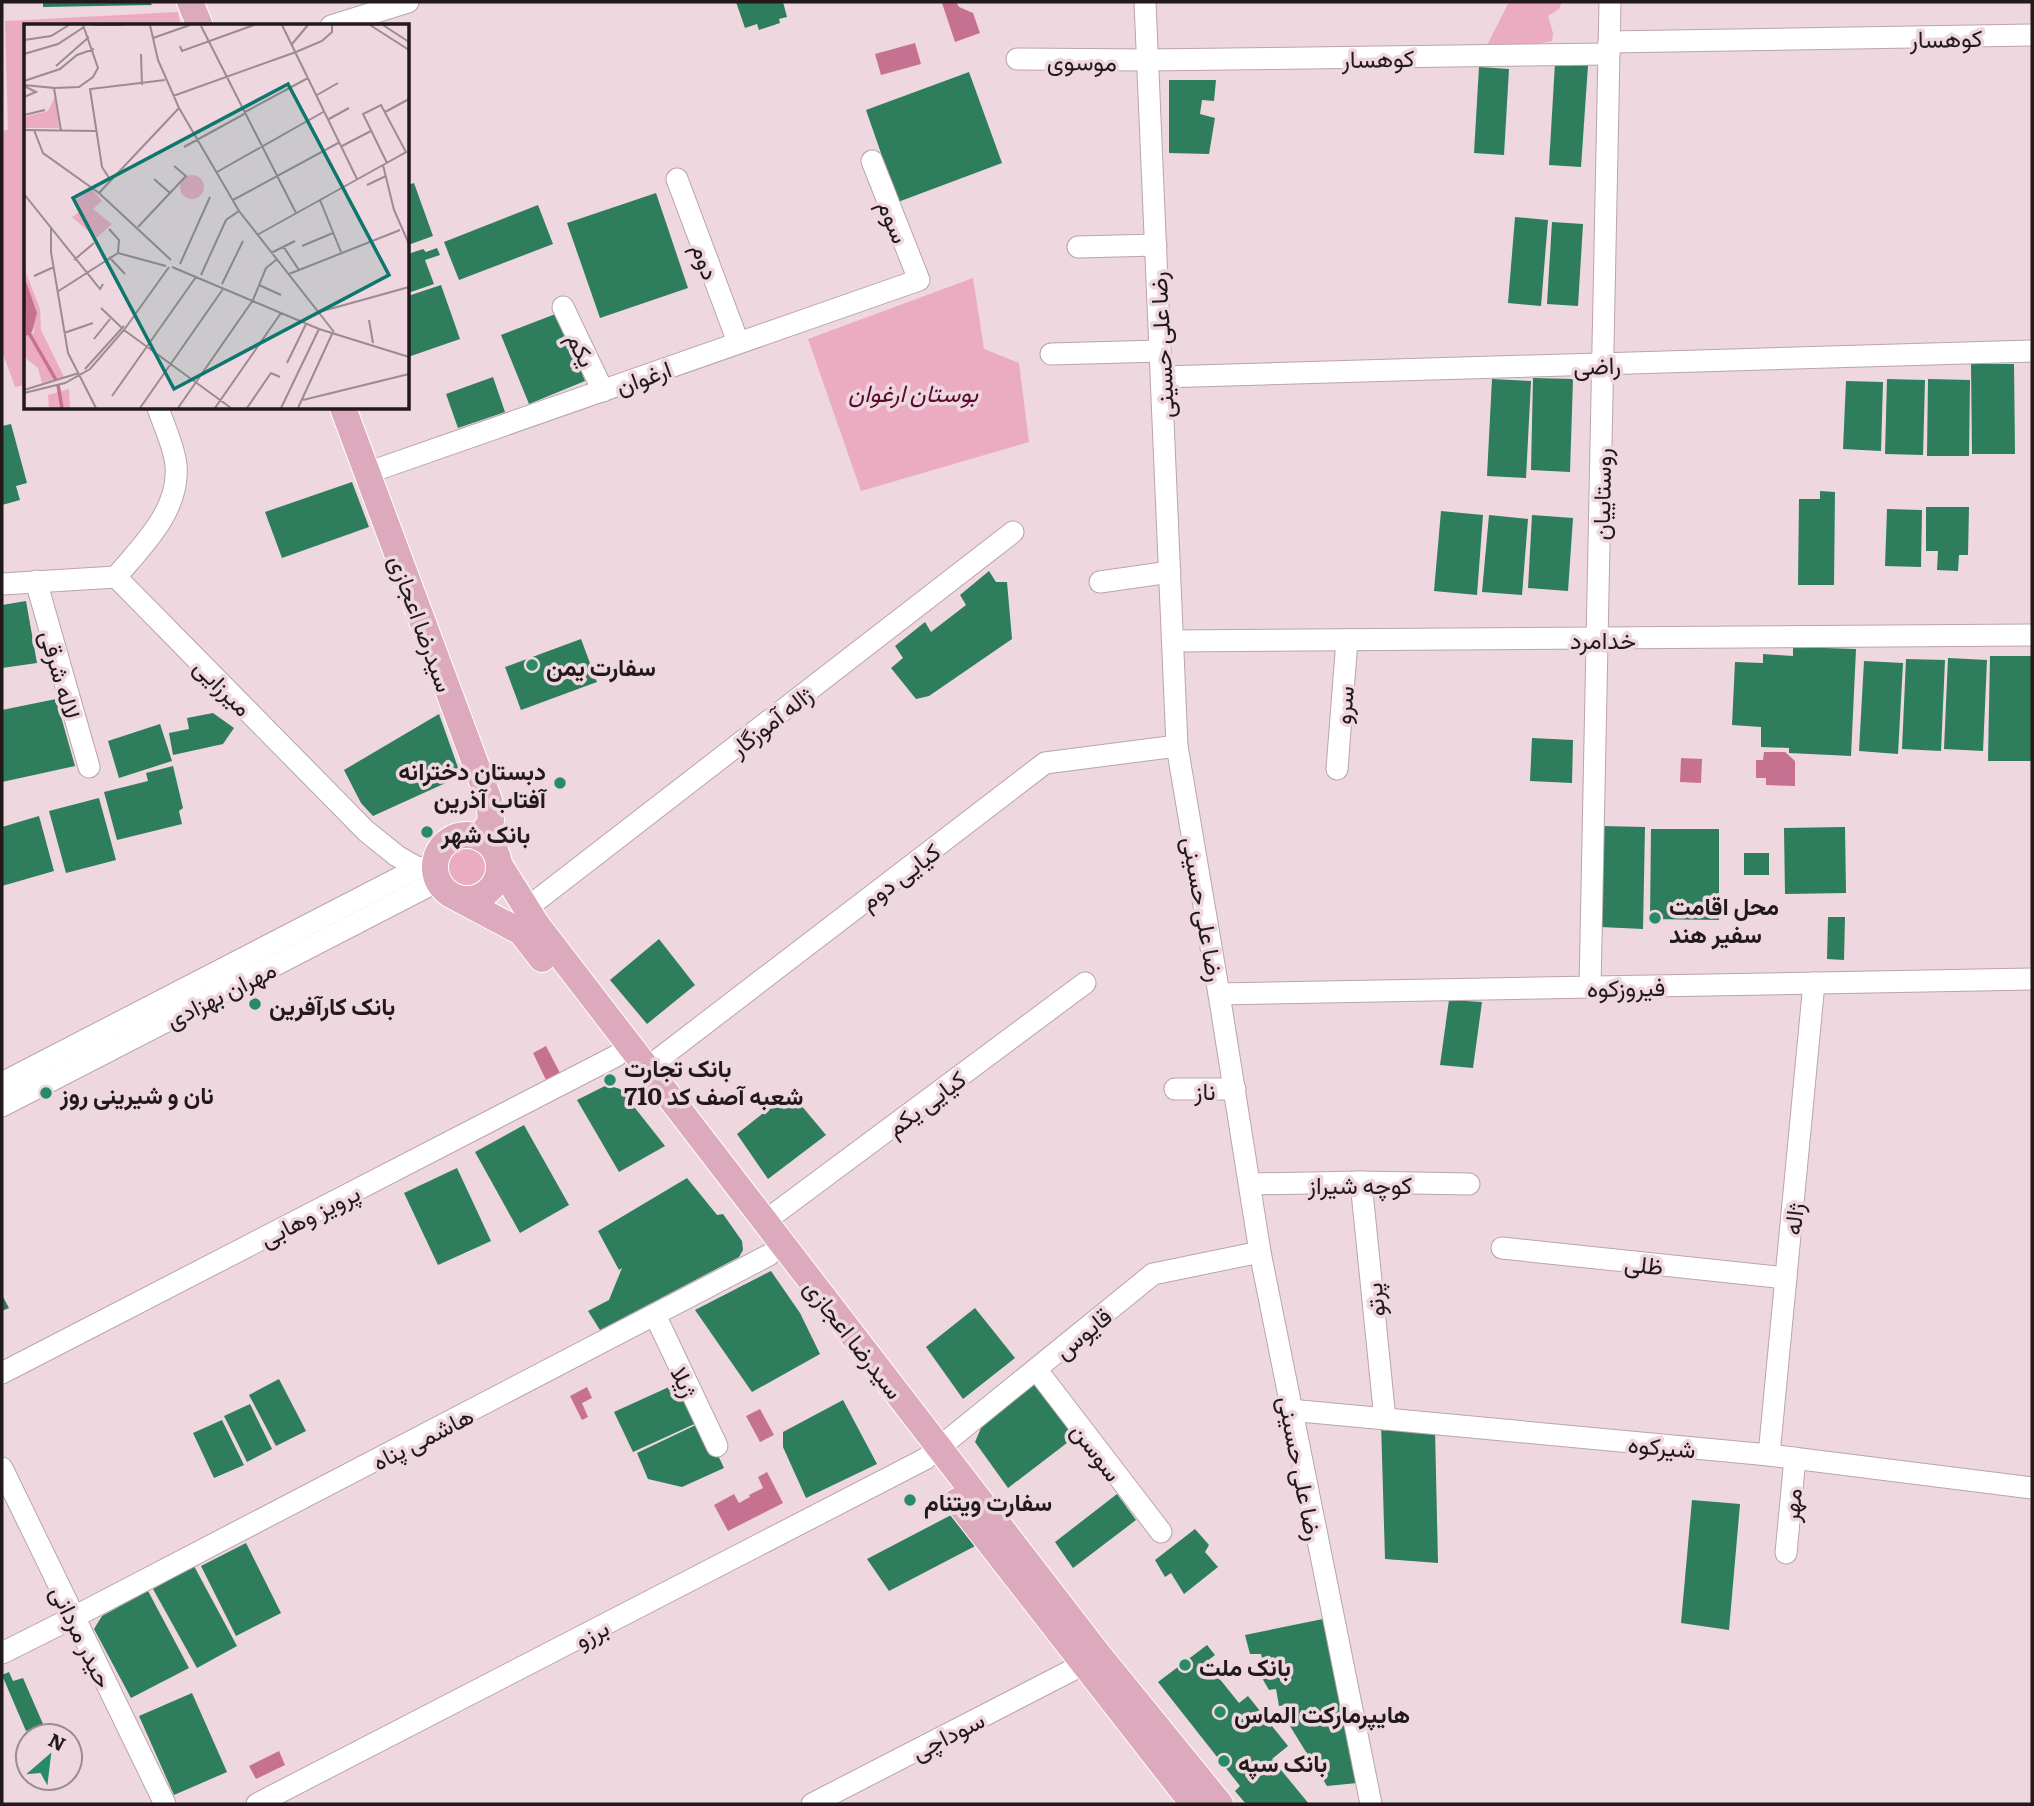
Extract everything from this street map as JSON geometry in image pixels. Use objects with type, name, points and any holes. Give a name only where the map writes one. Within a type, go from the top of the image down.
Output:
[{"type":"main road","points":[[190,2],[199,24]]},
{"type":"main road","name":"سیدرضا اعجازی","points":[[343,410],[489,800],[491,821],[480,838],[496,853],[499,864],[537,925],[765,1221],[1083,1665],[1193,1804]]},
{"type":"main road","points":[[480,838],[460,836],[450,840],[437,855],[437,878],[468,900],[488,892],[499,874],[499,864]]},
{"type":"main road","name":"سیدرضا اعجازی","points":[[437,878],[521,932],[769,1255],[1220,1804]]},
{"type":"street","points":[[340,16],[408,2]]},
{"type":"street","name":"رضا علی حسینی","points":[[1145,2],[1177,746],[1251,1184],[1260,1252],[1371,1804]]},
{"type":"street","name":"روستاییان","points":[[1590,987],[1610,2]]},
{"type":"street","name":"کوهسار","points":[[1147,61],[2032,35]]},
{"type":"street","name":"موسوی","points":[[1017,59],[1147,61]]},
{"type":"street","name":"سوم","points":[[872,161],[919,280]]},
{"type":"street","name":"دوم","points":[[677,179],[738,342]]},
{"type":"street","points":[[1078,247],[1156,245]]},
{"type":"street","name":"ارغوان","points":[[367,473],[919,280]]},
{"type":"street","name":"یکم","points":[[563,307],[603,391]]},
{"type":"street","points":[[1051,354],[1160,351]]},
{"type":"street","name":"راضی","points":[[1162,377],[2032,351]]},
{"type":"street","points":[[2,584],[116,577],[164,516],[176,487],[176,463],[159,410]]},
{"type":"street","name":"ژاله آموزگار","points":[[527,908],[1013,532]]},
{"type":"street","points":[[1100,582],[1170,572]]},
{"type":"street","name":"میرزایی","points":[[116,577],[366,831],[397,856],[437,878]]},
{"type":"street","name":"لاله شرقی","points":[[36,581],[89,767]]},
{"type":"street","name":"خدامرد","points":[[1173,641],[2032,635]]},
{"type":"street","name":"سرو","points":[[1337,769],[1347,640]]},
{"type":"street","name":"کیایی دوم","points":[[647,1068],[1045,763],[1177,746]]},
{"type":"street","name":"مهران بهزادی","points":[[2,1083],[437,878]]},
{"type":"street","name":"مهران بهزادی","points":[[2,1106],[437,878]]},
{"type":"street","name":"فیروزکوه","points":[[1219,994],[2032,979]]},
{"type":"street","name":"کیایی یکم","points":[[765,1221],[1085,983]]},
{"type":"street","name":"ژاله","points":[[1769,1455],[1814,983]]},
{"type":"street","name":"پرویز وهابی","points":[[2,1373],[616,1056]]},
{"type":"street","name":"ناز","points":[[1175,1089],[1235,1089]]},
{"type":"street","name":"پرتو","points":[[1361,1182],[1385,1419]]},
{"type":"street","name":"کوچه شیراز","points":[[1251,1184],[1469,1184]]},
{"type":"street","name":"ظلی","points":[[1502,1248],[1786,1278]]},
{"type":"street","name":"قایوس","points":[[932,1454],[1153,1274],[1260,1252]]},
{"type":"street","name":"هاشمی پناه","points":[[2,1653],[769,1255]]},
{"type":"street","name":"ژیلا","points":[[655,1315],[717,1446]]},
{"type":"street","name":"سوسن","points":[[1036,1369],[1161,1532]]},
{"type":"street","name":"شیرکوه","points":[[1290,1410],[1769,1455],[2032,1488]]},
{"type":"street","name":"برزو","points":[[257,1804],[932,1454]]},
{"type":"street","name":"مهر","points":[[1786,1553],[1795,1458]]},
{"type":"street","name":"حیدر مردانی","points":[[2,1468],[165,1804]]},
{"type":"street","name":"سوداچی","points":[[811,1804],[1083,1665]]},
{"type":"green space","points":[[1509,2],[1562,2],[1559,9],[1548,16],[1553,33],[1552,41],[1482,55]]},
{"type":"green space","points":[[178,12],[181,24],[24,24],[24,385],[15,387],[2,351],[2,131],[8,130],[5,21]]},
{"type":"green space","name":"بوستان ارغوان","points":[[973,278],[984,349],[1019,363],[1029,442],[861,491],[808,339]]},
{"type":"green space","points":[[468,841],[478,843],[486,849],[492,857],[492,877],[486,885],[478,891],[468,893],[458,891],[450,885],[444,877],[442,867],[444,857],[450,849],[458,843]]},
{"type":"shaded area","points":[[956,2],[959,7],[973,13],[980,33],[955,42],[942,3]]},
{"type":"shaded area","points":[[915,43],[921,64],[881,75],[875,54]]},
{"type":"shaded area","points":[[1764,752],[1785,752],[1795,761],[1795,786],[1766,785],[1766,778],[1756,778],[1756,760],[1763,760]]},
{"type":"shaded area","points":[[1681,758],[1702,759],[1701,783],[1680,782]]},
{"type":"shaded area","points":[[546,1046],[560,1073],[546,1080],[533,1053]]},
{"type":"shaded area","points":[[587,1387],[592,1398],[582,1403],[588,1417],[582,1420],[570,1396]]},
{"type":"shaded area","points":[[760,1409],[774,1435],[760,1442],[746,1416]]},
{"type":"shaded area","points":[[767,1472],[783,1503],[728,1531],[714,1505],[734,1494],[739,1503],[750,1497],[749,1495],[763,1488],[758,1477]]},
{"type":"shaded area","points":[[279,1751],[285,1765],[256,1779],[249,1766]]},
{"type":"building","points":[[43,2],[150,2],[152,5],[43,7]]},
{"type":"building","points":[[736,2],[783,2],[787,17],[779,19],[780,23],[759,30],[757,24],[745,28]]},
{"type":"building","points":[[1555,63],[1588,65],[1581,167],[1549,165]]},
{"type":"building","points":[[1479,67],[1509,69],[1504,155],[1474,153]]},
{"type":"building","points":[[969,72],[1002,163],[898,202],[866,110]]},
{"type":"building","points":[[1169,80],[1216,80],[1214,101],[1202,100],[1200,114],[1215,118],[1209,154],[1169,153]]},
{"type":"building","points":[[414,183],[433,236],[410,244],[410,184]]},
{"type":"building","points":[[656,193],[688,288],[600,318],[567,223]]},
{"type":"building","points":[[538,205],[553,244],[459,280],[444,242]]},
{"type":"building","points":[[1515,217],[1548,220],[1541,306],[1508,303]]},
{"type":"building","points":[[1552,222],[1583,224],[1578,306],[1547,304]]},
{"type":"building","points":[[437,248],[440,255],[425,260],[434,284],[410,292],[410,253],[423,249],[426,252]]},
{"type":"building","points":[[441,285],[460,339],[410,356],[410,295]]},
{"type":"building","points":[[558,313],[585,381],[529,404],[501,335]]},
{"type":"building","points":[[1971,364],[2014,364],[2015,454],[1972,454]]},
{"type":"building","points":[[493,377],[505,412],[458,428],[446,394]]},
{"type":"building","points":[[1533,378],[1573,379],[1570,472],[1531,470]]},
{"type":"building","points":[[1492,379],[1531,381],[1526,478],[1487,476]]},
{"type":"building","points":[[1887,379],[1925,380],[1923,455],[1885,454]]},
{"type":"building","points":[[1928,379],[1970,380],[1969,456],[1927,456]]},
{"type":"building","points":[[1846,381],[1883,382],[1881,451],[1843,449]]},
{"type":"building","points":[[11,424],[27,483],[16,486],[20,500],[2,505],[2,426]]},
{"type":"building","points":[[352,482],[369,527],[282,558],[265,512]]},
{"type":"building","points":[[1820,491],[1835,492],[1834,585],[1798,585],[1799,499],[1820,499]]},
{"type":"building","points":[[1926,507],[1969,507],[1968,555],[1959,555],[1958,571],[1937,570],[1938,551],[1926,551]]},
{"type":"building","points":[[1887,509],[1922,510],[1921,567],[1885,566]]},
{"type":"building","points":[[1441,511],[1483,515],[1477,595],[1434,591]]},
{"type":"building","points":[[1489,515],[1528,519],[1522,595],[1482,592]]},
{"type":"building","points":[[1532,515],[1573,518],[1568,591],[1528,588]]},
{"type":"building","points":[[989,571],[996,582],[1007,582],[1012,639],[929,696],[916,699],[891,668],[903,658],[895,646],[925,622],[931,632],[966,605],[960,595]]},
{"type":"building","points":[[26,601],[37,663],[2,668],[2,605]]},
{"type":"building","points":[[581,639],[597,682],[521,710],[505,667]]},
{"type":"building","points":[[1793,647],[1856,649],[1851,756],[1789,753],[1789,748],[1761,747],[1761,727],[1732,725],[1735,662],[1763,663],[1763,654],[1793,656]]},
{"type":"building","points":[[1990,656],[2032,656],[2032,761],[1988,761]]},
{"type":"building","points":[[1948,658],[1987,660],[1983,751],[1944,749]]},
{"type":"building","points":[[1906,659],[1945,660],[1941,751],[1902,749]]},
{"type":"building","points":[[1864,661],[1903,663],[1898,754],[1859,751]]},
{"type":"building","points":[[56,699],[75,766],[2,782],[2,710]]},
{"type":"building","points":[[213,713],[234,728],[223,744],[173,755],[169,733],[189,729],[187,718]]},
{"type":"building","points":[[439,714],[461,776],[373,816],[361,803],[344,770]]},
{"type":"building","points":[[160,724],[172,761],[119,778],[108,741]]},
{"type":"building","points":[[1532,738],[1573,740],[1572,783],[1530,781]]},
{"type":"building","points":[[173,766],[183,808],[179,811],[182,824],[117,840],[104,792],[148,781],[146,773]]},
{"type":"building","points":[[99,798],[116,860],[66,873],[49,811]]},
{"type":"building","points":[[39,816],[54,871],[2,886],[2,827]]},
{"type":"building","points":[[1601,826],[1645,827],[1643,929],[1600,927]]},
{"type":"building","points":[[1845,827],[1846,893],[1785,894],[1784,828]]},
{"type":"building","points":[[1651,829],[1719,829],[1719,920],[1650,919]]},
{"type":"building","points":[[1744,853],[1769,853],[1769,875],[1744,875]]},
{"type":"building","points":[[1828,917],[1845,917],[1844,960],[1827,959]]},
{"type":"building","points":[[659,939],[695,985],[647,1024],[610,980]]},
{"type":"building","points":[[1449,1000],[1482,1002],[1473,1068],[1440,1065]]},
{"type":"building","points":[[607,1085],[620,1089],[665,1146],[619,1172],[577,1100]]},
{"type":"building","points":[[790,1092],[826,1135],[768,1179],[737,1134]]},
{"type":"building","points":[[524,1125],[569,1205],[520,1233],[475,1152]]},
{"type":"building","points":[[457,1168],[491,1241],[438,1265],[404,1193]]},
{"type":"building","points":[[687,1178],[717,1215],[723,1214],[742,1241],[743,1250],[739,1257],[600,1330],[588,1311],[609,1300],[622,1268],[619,1270],[598,1231]]},
{"type":"building","points":[[771,1271],[800,1313],[820,1354],[752,1392],[695,1310]]},
{"type":"building","points":[[2,1295],[9,1308],[2,1311]]},
{"type":"building","points":[[975,1308],[1015,1358],[963,1399],[926,1347]]},
{"type":"building","points":[[279,1379],[306,1431],[276,1446],[249,1395]]},
{"type":"building","points":[[682,1381],[701,1421],[633,1452],[614,1412]]},
{"type":"building","points":[[1035,1381],[1076,1436],[1008,1488],[975,1442],[984,1421]]},
{"type":"building","points":[[843,1400],[877,1464],[806,1498],[783,1447],[783,1432]]},
{"type":"building","points":[[250,1404],[272,1449],[247,1462],[224,1416]]},
{"type":"building","points":[[222,1420],[244,1465],[214,1478],[193,1433]]},
{"type":"building","points":[[702,1422],[724,1468],[682,1487],[648,1479],[637,1453]]},
{"type":"building","points":[[1381,1422],[1435,1429],[1438,1563],[1385,1559]]},
{"type":"building","points":[[1117,1494],[1136,1520],[1073,1568],[1055,1542]]},
{"type":"building","points":[[1692,1500],[1740,1504],[1729,1630],[1681,1623]]},
{"type":"building","points":[[955,1513],[979,1544],[889,1591],[867,1559]]},
{"type":"building","points":[[1195,1529],[1209,1545],[1205,1552],[1218,1567],[1184,1594],[1171,1573],[1165,1577],[1155,1560]]},
{"type":"building","points":[[246,1543],[281,1613],[236,1636],[201,1566]]},
{"type":"building","points":[[194,1566],[237,1646],[197,1668],[153,1589]]},
{"type":"building","points":[[148,1591],[189,1668],[131,1698],[94,1629],[102,1616]]},
{"type":"building","points":[[1323,1619],[1357,1783],[1327,1786],[1285,1718],[1294,1715],[1292,1704],[1279,1706],[1276,1689],[1269,1690],[1262,1678],[1266,1676],[1261,1654],[1250,1654],[1245,1635]]},
{"type":"building","points":[[1207,1645],[1215,1655],[1206,1662],[1239,1703],[1248,1696],[1288,1746],[1272,1759],[1309,1804],[1246,1804],[1235,1791],[1240,1786],[1158,1682]]},
{"type":"building","points":[[9,1672],[13,1681],[23,1678],[42,1722],[22,1722],[2,1675]]},
{"type":"building","points":[[192,1693],[227,1772],[174,1795],[139,1716]]},
{"type":"place","name":"سفارت یمن","points":[[532,665]]},
{"type":"place","name":"دبستان دخترانه آفتاب آذرین","points":[[560,783]]},
{"type":"place","name":"بانک شهر","points":[[427,832]]},
{"type":"place","name":"محل اقامت سفیر هند","points":[[1655,918]]},
{"type":"place","name":"بانک کارآفرین","points":[[255,1004]]},
{"type":"place","name":"بانک تجارت شعبه آصف کد 710","points":[[610,1080]]},
{"type":"place","name":"نان و شيرينى روز","points":[[46,1093]]},
{"type":"place","name":"سفارت ویتنام","points":[[910,1500]]},
{"type":"place","name":"بانک ملت","points":[[1185,1665]]},
{"type":"place","name":"هایپرمارکت الماس","points":[[1220,1712]]},
{"type":"place","name":"بانک سپه","points":[[1224,1761]]}]
